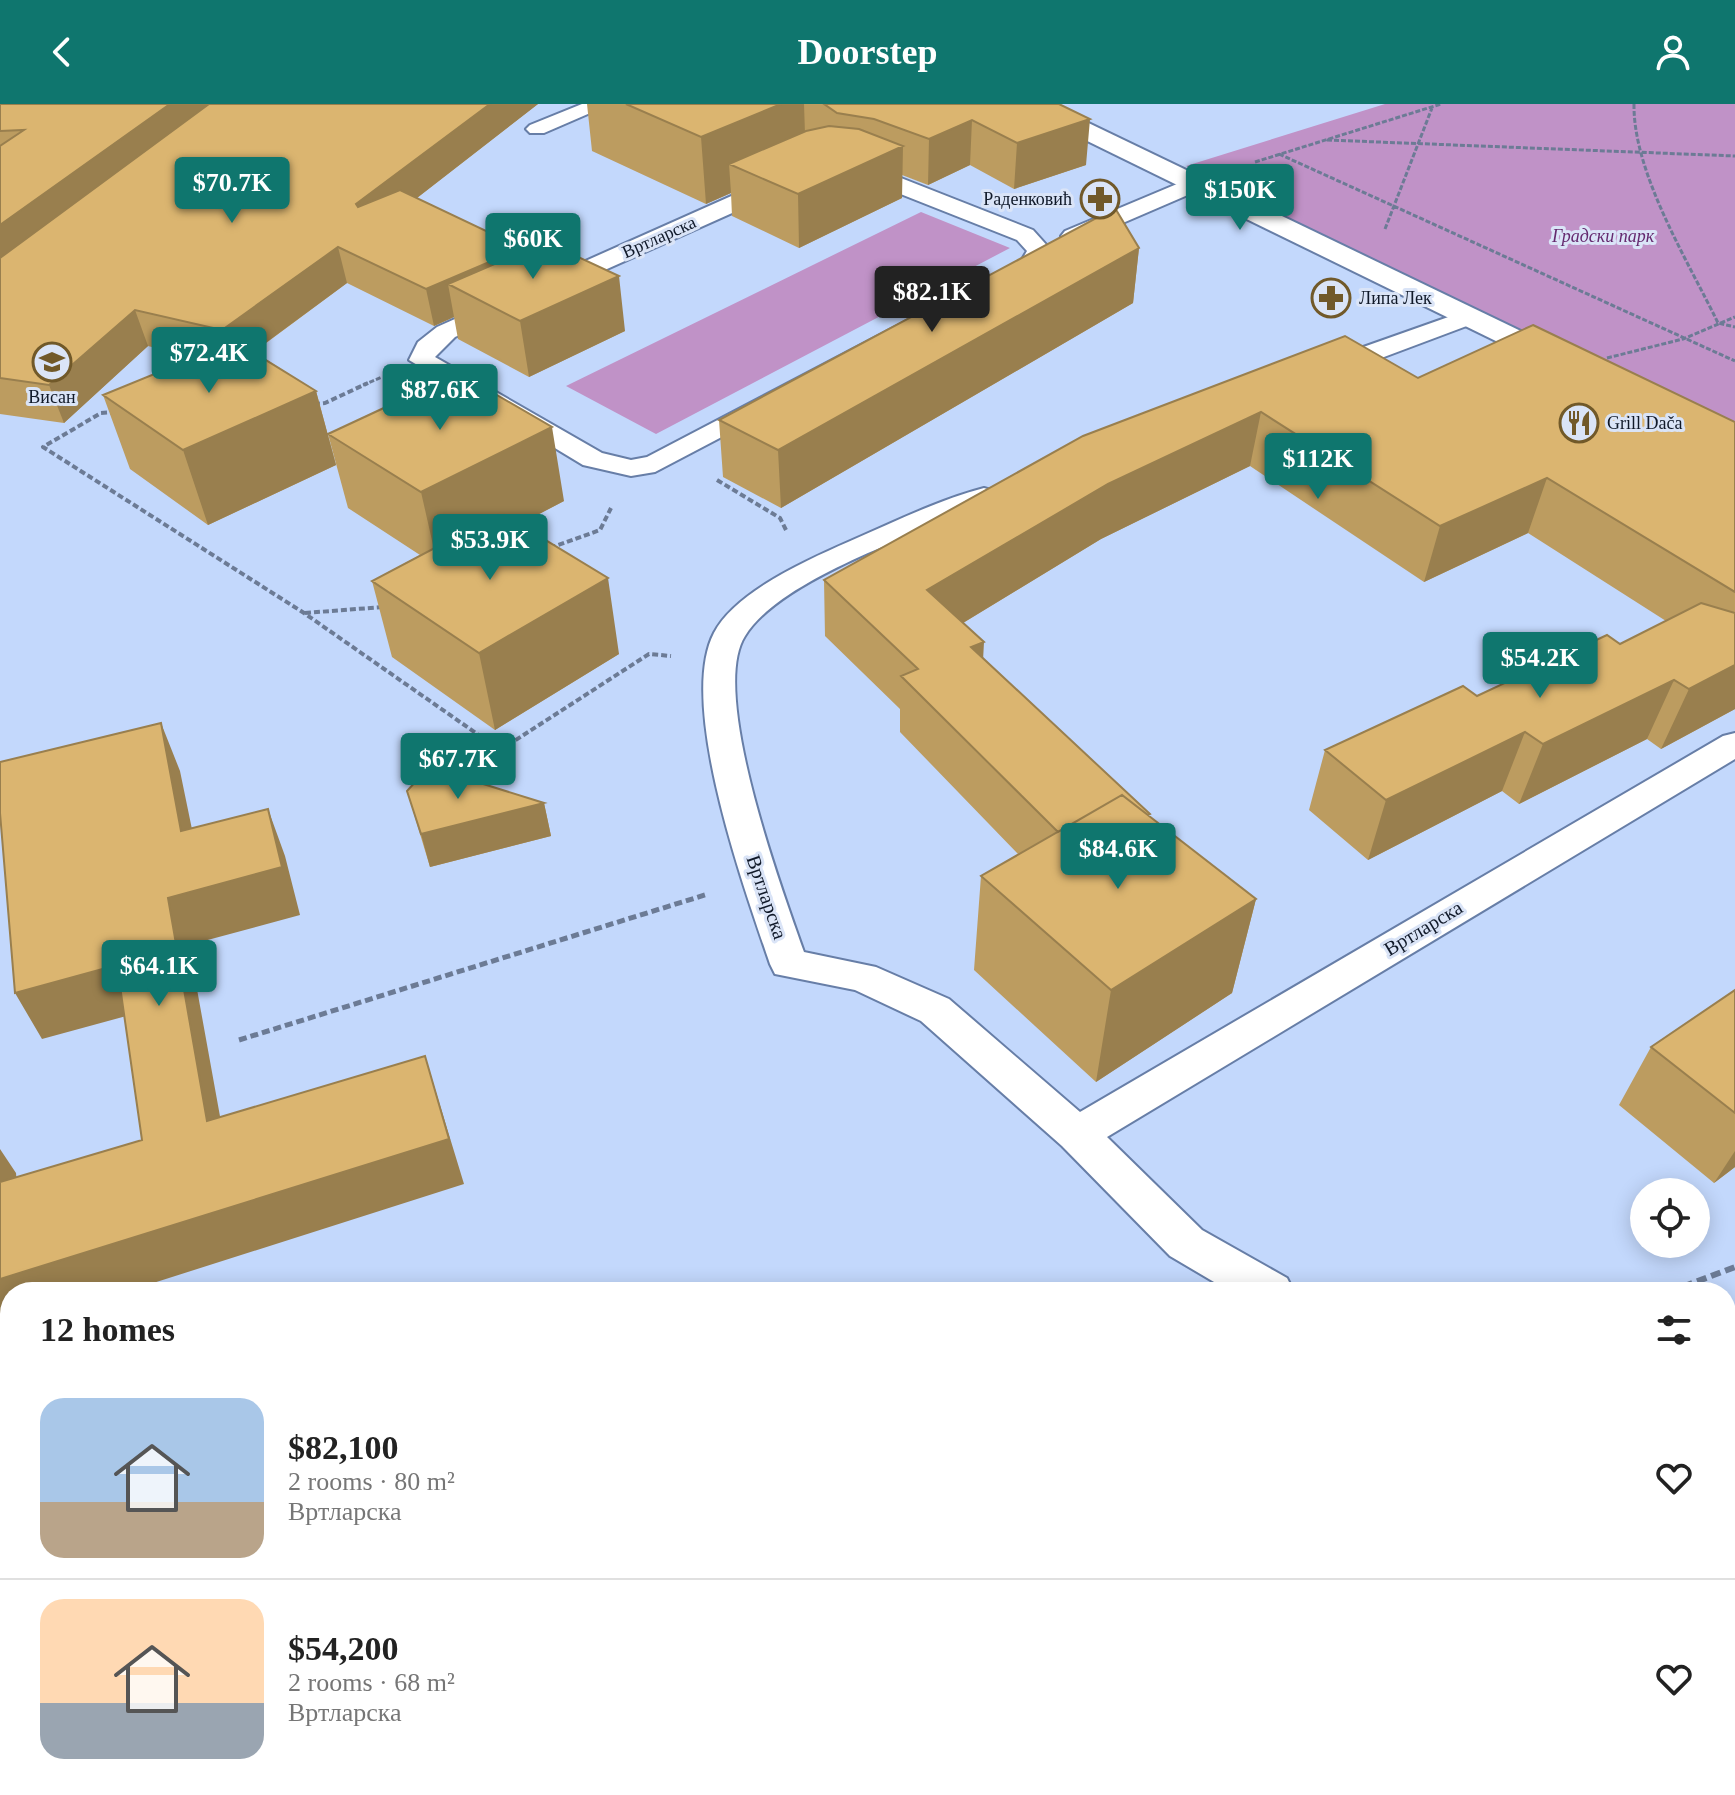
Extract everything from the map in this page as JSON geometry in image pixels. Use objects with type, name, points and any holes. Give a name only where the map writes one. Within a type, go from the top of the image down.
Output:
[{"type":"main road","points":[[1030,104],[1578,370]]},
{"type":"lane","points":[[537,129],[601,104]]},
{"type":"lane","name":"Вртларска","points":[[422,360],[423,352],[446,332],[798,175],[820,159],[865,172],[1025,235],[1035,245]]},
{"type":"lane","points":[[422,360],[593,459],[631,468],[655,464],[1030,266],[1037,258],[1035,245],[1075,235],[1196,183]]},
{"type":"lane","points":[[1295,381],[1471,316]]},
{"type":"lane","points":[[719,662],[728,636],[746,614],[805,573],[1018,483]]},
{"type":"lane","name":"Вртларска","points":[[719,662],[726,739],[741,817],[789,964],[862,977],[935,1010],[1077,1134],[1735,744]]},
{"type":"lane","points":[[1077,1134],[1186,1243],[1254,1282]]},
{"type":"path","points":[[1196,183],[1441,104]]},
{"type":"path","points":[[1634,104],[1632,111],[1640,151],[1718,323]]},
{"type":"path","points":[[1383,234],[1432,107]]},
{"type":"path","points":[[1327,140],[1735,156]]},
{"type":"path","points":[[1279,154],[1735,361]]},
{"type":"path","points":[[1578,370],[1683,339],[1735,317]]},
{"type":"path","points":[[1718,323],[1735,327]]},
{"type":"path","points":[[310,404],[325,403],[422,360]]},
{"type":"path","points":[[131,411],[101,413],[43,447],[304,613],[500,750],[649,654],[719,662]]},
{"type":"path","points":[[676,455],[780,518],[805,573]]},
{"type":"path","points":[[544,550],[600,530],[631,468]]},
{"type":"path","points":[[304,613],[384,607],[396,602]]},
{"type":"path","points":[[239,1040],[759,878]]},
{"type":"path","points":[[1695,1282],[1735,1267]]},
{"type":"green space","name":"Градски парк","points":[[1385,104],[1735,104],[1735,447],[1354,261],[1186,166]]},
{"type":"green space","points":[[921,212],[1010,248],[656,434],[566,386]]},
{"type":"building","points":[[0,104],[170,104],[0,225],[0,146],[24,130],[0,131]]},
{"type":"building","points":[[209,104],[490,104],[356,204],[358,207],[400,190],[522,248],[426,289],[338,247],[222,330],[135,310],[49,385],[0,378],[0,258]]},
{"type":"building","points":[[626,104],[781,104],[701,137]]},
{"type":"building","points":[[824,104],[1059,104],[1090,119],[1017,143],[972,120],[929,139],[874,119],[837,113]]},
{"type":"building","points":[[829,126],[859,129],[903,146],[798,194],[729,164],[806,131]]},
{"type":"building","points":[[1115,208],[1139,248],[778,450],[719,420]]},
{"type":"building","points":[[546,242],[619,276],[520,321],[448,284]]},
{"type":"building","points":[[1533,325],[1735,422],[1735,592],[1547,478],[1440,526],[1261,412],[1108,484],[927,590],[984,642],[971,647],[1150,814],[1122,795],[1058,832],[901,676],[918,669],[824,580],[1083,436],[1345,336],[1418,378]]},
{"type":"building","points":[[235,341],[316,391],[183,450],[103,395]]},
{"type":"building","points":[[459,373],[552,427],[421,492],[328,434]]},
{"type":"building","points":[[501,513],[608,578],[479,653],[372,581]]},
{"type":"building","points":[[1701,603],[1735,613],[1735,665],[1689,689],[1674,680],[1543,744],[1525,732],[1386,800],[1325,750],[1463,686],[1477,696],[1607,635],[1620,644]]},
{"type":"building","points":[[161,723],[181,831],[268,809],[282,867],[168,898],[207,1121],[425,1056],[449,1139],[0,1279],[0,1182],[142,1140],[117,965],[15,993],[0,813],[0,762]]},
{"type":"building","points":[[429,767],[544,803],[421,834],[407,791]]},
{"type":"building","points":[[1122,795],[1256,899],[1111,990],[981,876]]},
{"type":"building","points":[[1735,990],[1735,1113],[1651,1047]]},
{"type":"place","name":"Раденковић","points":[[1100,199]]},
{"type":"place","name":"Липа Лек","points":[[1331,298]]},
{"type":"place","name":"Висан","points":[[52,362]]},
{"type":"place","name":"Grill Dača","points":[[1579,423]]}]
